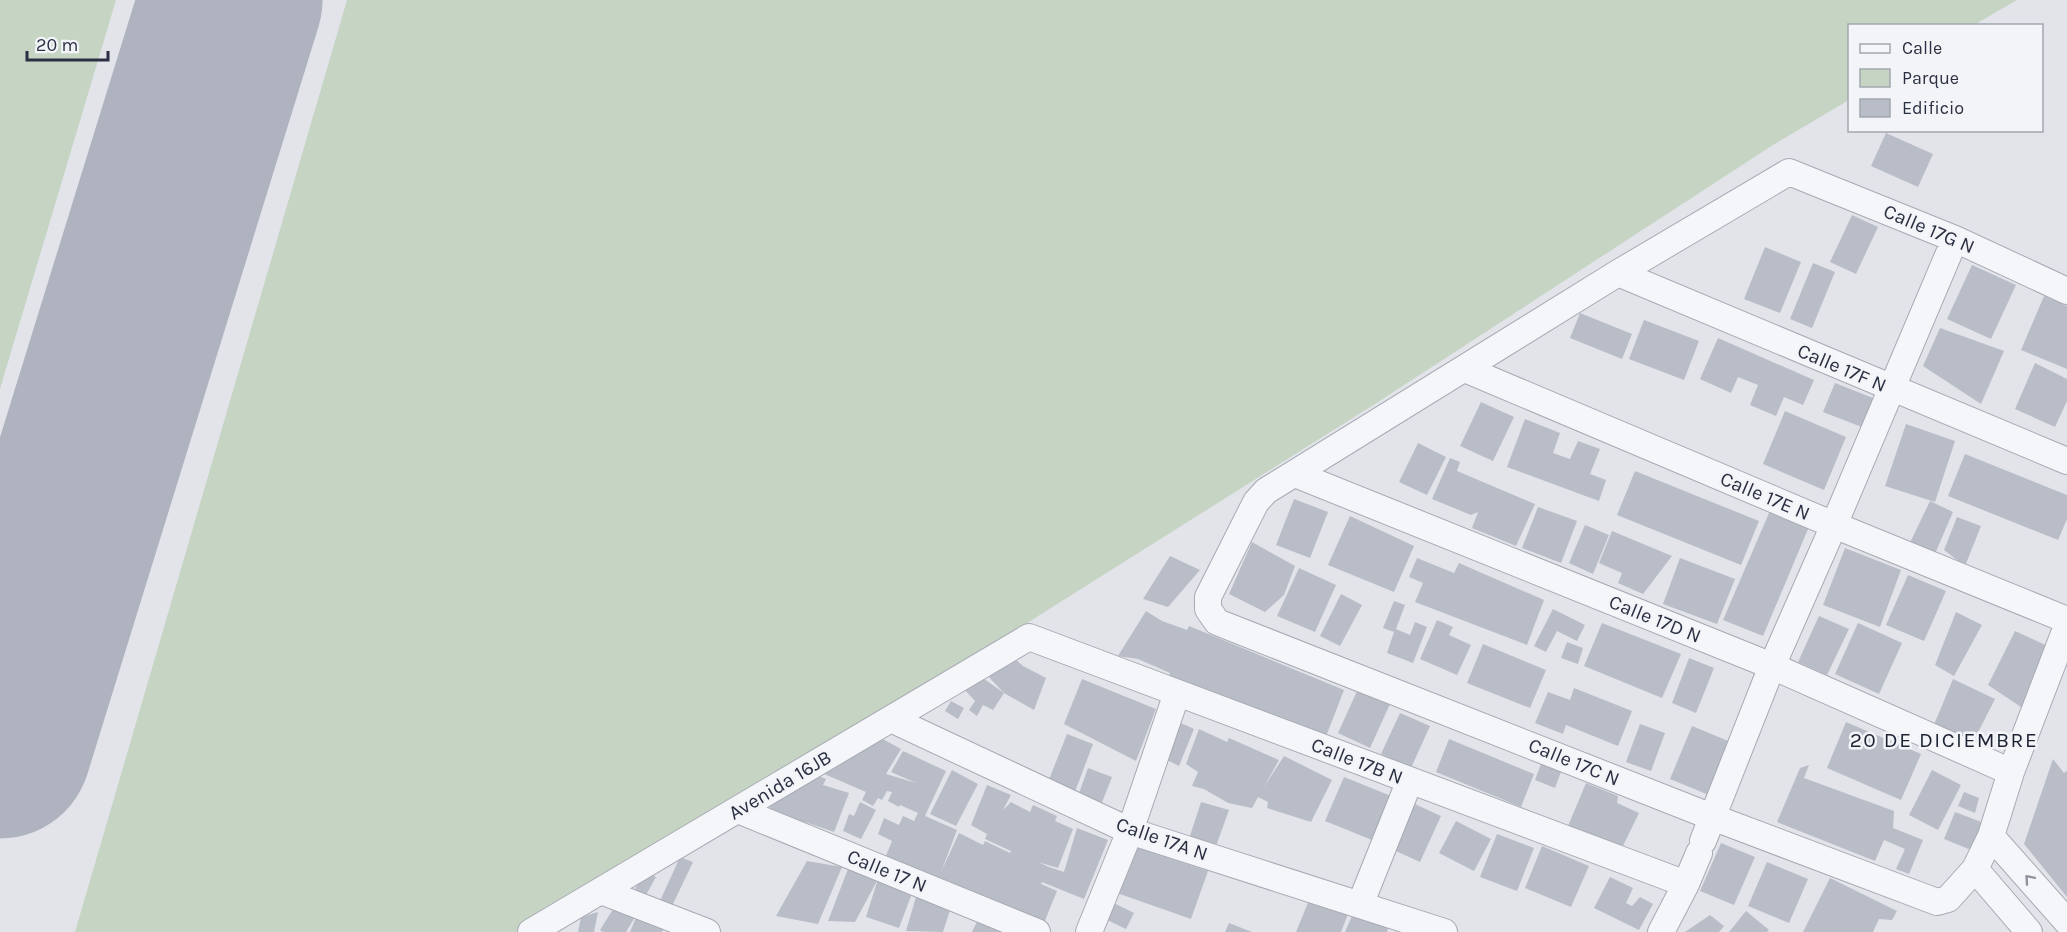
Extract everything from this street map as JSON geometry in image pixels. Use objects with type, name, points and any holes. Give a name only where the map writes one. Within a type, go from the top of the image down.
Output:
[{"type":"street","name":"Calle 17G N","points":[[1618,273],[1789,172],[1955,239],[2067,291]]},
{"type":"street","points":[[1661,932],[1686,884],[1772,666],[1955,239]]},
{"type":"street","points":[[1295,474],[1618,273]]},
{"type":"street","name":"Calle 17F N","points":[[1618,273],[2067,461]]},
{"type":"street","name":"Calle 17E N","points":[[1465,369],[1834,525],[2067,620]]},
{"type":"street","name":"Calle 17C N","points":[[1295,474],[1266,491],[1256,502],[1208,597],[1208,609],[1217,622],[1712,817],[1937,902],[1948,899],[1975,869]]},
{"type":"street","name":"Calle 17D N","points":[[1295,474],[1772,666],[2011,772]]},
{"type":"street","points":[[2029,932],[1975,869],[1992,836],[2011,772],[2067,626]]},
{"type":"street","name":"Calle 17B N","points":[[1029,637],[1686,884]]},
{"type":"street","name":"Avenida 16JB","points":[[531,932],[1029,637]]},
{"type":"street","points":[[1089,932],[1130,831],[1177,693]]},
{"type":"street","name":"Calle 17A N","points":[[891,719],[1130,831],[1435,930]]},
{"type":"street","points":[[1360,905],[1410,780]]},
{"type":"street","name":"Calle 17 N","points":[[738,810],[1036,932]]},
{"type":"street","points":[[1992,836],[2067,922]]},
{"type":"street","points":[[601,891],[707,932]]},
{"type":"green space","points":[[0,0],[116,0],[0,389]]},
{"type":"green space","points":[[347,0],[2017,0],[1976,24],[1848,24],[1848,101],[1773,145],[1378,402],[981,652],[518,932],[75,932]]},
{"type":"building","points":[[1886,133],[1933,154],[1918,187],[1871,166]]},
{"type":"building","points":[[1852,215],[1878,227],[1856,274],[1830,262]]},
{"type":"building","points":[[1765,247],[1801,262],[1780,313],[1744,299]]},
{"type":"building","points":[[1813,263],[1835,272],[1812,328],[1790,319]]},
{"type":"building","points":[[1972,265],[2016,285],[1991,339],[1947,319]]},
{"type":"building","points":[[2044,296],[2067,306],[2067,369],[2021,350]]},
{"type":"building","points":[[1580,313],[1632,334],[1622,359],[1570,338]]},
{"type":"building","points":[[1644,320],[1699,341],[1684,380],[1629,359]]},
{"type":"building","points":[[1940,328],[2004,351],[1981,404],[1923,366]]},
{"type":"building","points":[[1718,338],[1814,380],[1803,405],[1784,397],[1776,416],[1750,405],[1758,385],[1738,377],[1731,393],[1700,379]]},
{"type":"building","points":[[2035,363],[2067,379],[2067,401],[2055,427],[2015,409]]},
{"type":"building","points":[[1835,383],[1878,400],[1867,429],[1823,412]]},
{"type":"building","points":[[1481,402],[1514,417],[1493,461],[1460,446]]},
{"type":"building","points":[[1785,411],[1846,437],[1824,490],[1763,464]]},
{"type":"building","points":[[1525,419],[1560,433],[1553,453],[1570,459],[1578,441],[1600,449],[1590,474],[1606,480],[1599,501],[1507,467]]},
{"type":"building","points":[[1906,424],[1955,441],[1935,502],[1885,486]]},
{"type":"building","points":[[1418,443],[1446,457],[1427,495],[1399,482]]},
{"type":"building","points":[[1965,454],[2067,495],[2067,519],[2058,540],[1948,496]]},
{"type":"building","points":[[1450,458],[1460,462],[1457,471],[1535,504],[1516,546],[1472,528],[1478,512],[1471,515],[1432,499]]},
{"type":"building","points":[[1635,471],[1759,521],[1741,565],[1617,515]]},
{"type":"building","points":[[1294,499],[1328,512],[1310,558],[1276,545]]},
{"type":"building","points":[[1930,501],[1953,512],[1931,563],[1906,551]]},
{"type":"building","points":[[1772,506],[1811,522],[1763,636],[1723,620]]},
{"type":"building","points":[[1538,507],[1577,521],[1561,563],[1522,548]]},
{"type":"building","points":[[1350,516],[1414,546],[1394,592],[1328,565]]},
{"type":"building","points":[[1957,517],[1981,526],[1965,566],[1944,550]]},
{"type":"building","points":[[1585,525],[1609,535],[1593,574],[1569,563]]},
{"type":"building","points":[[1612,531],[1672,556],[1643,594],[1618,583],[1622,573],[1599,563]]},
{"type":"building","points":[[1252,542],[1295,566],[1284,595],[1265,612],[1229,594]]},
{"type":"building","points":[[1845,548],[1901,570],[1880,627],[1823,605]]},
{"type":"building","points":[[1170,556],[1200,570],[1168,607],[1143,599]]},
{"type":"building","points":[[1417,558],[1454,573],[1459,563],[1544,600],[1527,645],[1415,602],[1423,583],[1409,577]]},
{"type":"building","points":[[1680,558],[1735,579],[1717,624],[1663,604]]},
{"type":"building","points":[[1299,568],[1336,585],[1315,632],[1277,616]]},
{"type":"building","points":[[1908,575],[1946,591],[1924,641],[1886,625]]},
{"type":"building","points":[[1341,594],[1362,605],[1340,646],[1320,636]]},
{"type":"building","points":[[1394,601],[1405,605],[1396,629],[1410,635],[1415,622],[1427,627],[1413,663],[1387,653],[1394,632],[1383,628]]},
{"type":"building","points":[[1553,609],[1585,625],[1577,641],[1557,631],[1546,652],[1534,646]]},
{"type":"building","points":[[1146,611],[1162,621],[1187,630],[1189,626],[1344,690],[1325,739],[1278,720],[1279,717],[1169,676],[1170,673],[1138,659],[1118,656]]},
{"type":"building","points":[[1956,612],[1982,625],[1954,676],[1935,665]]},
{"type":"building","points":[[1819,616],[1849,629],[1827,675],[1798,662]]},
{"type":"building","points":[[1437,620],[1453,627],[1449,635],[1471,645],[1457,675],[1420,659]]},
{"type":"building","points":[[1602,623],[1681,654],[1662,698],[1584,666]]},
{"type":"building","points":[[1858,623],[1902,643],[1879,694],[1835,674]]},
{"type":"building","points":[[2015,631],[2054,649],[2030,713],[1988,685]]},
{"type":"building","points":[[1567,642],[1583,648],[1578,664],[1561,658]]},
{"type":"building","points":[[1483,644],[1546,670],[1530,708],[1467,683]]},
{"type":"building","points":[[1012,656],[1023,666],[1046,678],[1034,710],[1004,693],[986,674]]},
{"type":"building","points":[[1689,658],[1714,668],[1696,713],[1672,703]]},
{"type":"building","points":[[977,674],[1004,693],[993,710],[983,705],[977,716],[969,710],[975,701],[963,688]]},
{"type":"building","points":[[1082,679],[1156,709],[1136,761],[1064,724]]},
{"type":"building","points":[[1953,679],[1995,699],[1970,748],[1933,727]]},
{"type":"building","points":[[1574,688],[1632,711],[1618,746],[1566,725],[1563,734],[1535,723],[1548,692],[1570,700]]},
{"type":"building","points":[[1358,689],[1390,704],[1370,748],[1338,733]]},
{"type":"building","points":[[951,701],[964,708],[958,719],[945,711]]},
{"type":"building","points":[[1400,713],[1430,726],[1411,768],[1381,754]]},
{"type":"building","points":[[1172,719],[1194,729],[1179,766],[1161,757]]},
{"type":"building","points":[[1846,722],[1921,754],[1901,800],[1827,768]]},
{"type":"building","points":[[1640,724],[1665,733],[1651,771],[1626,762]]},
{"type":"building","points":[[1692,726],[1738,745],[1716,798],[1670,779]]},
{"type":"building","points":[[1199,729],[1227,742],[1229,738],[1279,760],[1264,787],[1284,756],[1332,780],[1311,822],[1267,808],[1268,802],[1258,797],[1252,808],[1228,803],[1204,789],[1192,786],[1198,772],[1186,764]]},
{"type":"building","points":[[1067,734],[1093,744],[1073,797],[1046,787]]},
{"type":"building","points":[[879,737],[901,749],[886,774],[916,783],[891,772],[903,751],[946,771],[925,816],[957,830],[941,872],[959,833],[983,845],[985,841],[1010,853],[1011,851],[985,839],[987,834],[971,825],[987,785],[1011,795],[1003,810],[1011,802],[1030,812],[1033,805],[1057,816],[1055,821],[1073,829],[1058,868],[1038,862],[1049,867],[1064,872],[1077,828],[1108,840],[1084,899],[1042,882],[1041,884],[1057,891],[1044,923],[885,858],[892,841],[878,834],[884,818],[899,825],[903,816],[914,821],[918,813],[888,801],[892,792],[887,791],[882,800],[878,798],[873,806],[862,800],[866,792],[815,770],[867,738],[876,743]]},
{"type":"building","points":[[1449,739],[1534,774],[1521,807],[1436,772]]},
{"type":"building","points":[[2053,759],[2064,773],[2067,771],[2067,897],[2024,844]]},
{"type":"building","points":[[1542,761],[1562,769],[1555,788],[1535,780]]},
{"type":"building","points":[[1809,765],[1804,778],[1894,811],[1893,828],[1923,840],[1909,874],[1896,869],[1905,849],[1884,840],[1875,861],[1777,822],[1800,768]]},
{"type":"building","points":[[1088,768],[1112,777],[1101,805],[1078,796]]},
{"type":"building","points":[[952,770],[978,784],[956,826],[930,814]]},
{"type":"building","points":[[1932,770],[1961,785],[1938,830],[1909,815]]},
{"type":"building","points":[[811,773],[826,779],[823,785],[849,793],[834,832],[805,822],[804,825],[769,809],[778,794]]},
{"type":"building","points":[[1344,777],[1396,798],[1377,842],[1325,821]]},
{"type":"building","points":[[1586,783],[1618,796],[1617,803],[1639,813],[1621,850],[1568,826]]},
{"type":"building","points":[[1964,792],[1979,798],[1975,813],[1958,806]]},
{"type":"building","points":[[1406,800],[1441,816],[1420,862],[1385,846]]},
{"type":"building","points":[[860,802],[876,810],[861,839],[843,831],[849,814],[854,816]]},
{"type":"building","points":[[1201,802],[1229,810],[1216,846],[1189,839]]},
{"type":"building","points":[[1955,812],[1992,826],[1981,854],[1944,839]]},
{"type":"building","points":[[1456,821],[1491,839],[1474,871],[1439,853]]},
{"type":"building","points":[[1497,834],[1534,848],[1517,891],[1480,877]]},
{"type":"building","points":[[1721,843],[1755,857],[1734,905],[1700,891]]},
{"type":"building","points":[[1133,846],[1208,871],[1191,919],[1117,893]]},
{"type":"building","points":[[1542,846],[1589,866],[1571,907],[1525,888]]},
{"type":"building","points":[[680,857],[693,862],[672,906],[660,901]]},
{"type":"building","points":[[807,861],[842,867],[818,924],[776,916]]},
{"type":"building","points":[[1767,862],[1808,879],[1789,923],[1748,906]]},
{"type":"building","points":[[848,869],[878,879],[855,922],[828,921]]},
{"type":"building","points":[[644,871],[656,877],[646,895],[635,889]]},
{"type":"building","points":[[1610,877],[1633,888],[1626,903],[1632,906],[1640,897],[1653,904],[1639,930],[1594,908]]},
{"type":"building","points":[[1830,878],[1897,911],[1892,920],[1879,919],[1873,932],[1803,932]]},
{"type":"building","points":[[878,879],[911,896],[899,928],[866,917]]},
{"type":"building","points":[[1312,893],[1350,909],[1341,932],[1296,932]]},
{"type":"building","points":[[916,897],[951,907],[943,932],[906,931]]},
{"type":"building","points":[[1114,903],[1134,913],[1126,929],[1105,919]]},
{"type":"building","points":[[615,906],[635,917],[626,932],[603,932],[600,930]]},
{"type":"building","points":[[1354,911],[1389,926],[1387,932],[1345,932]]},
{"type":"building","points":[[1746,911],[1769,930],[1767,932],[1729,932]]},
{"type":"building","points":[[598,912],[594,932],[578,932],[581,917]]},
{"type":"building","points":[[637,915],[665,927],[662,932],[630,932]]},
{"type":"building","points":[[980,915],[1013,932],[972,932]]},
{"type":"building","points":[[1710,915],[1724,926],[1719,932],[1685,932]]},
{"type":"building","points":[[1229,923],[1252,932],[1225,932]]},
{"type":"runway","points":[[0,747],[231,0]]},
{"type":"district","name":"20 DE DICIEMBRE","points":[[1944,740]]}]
